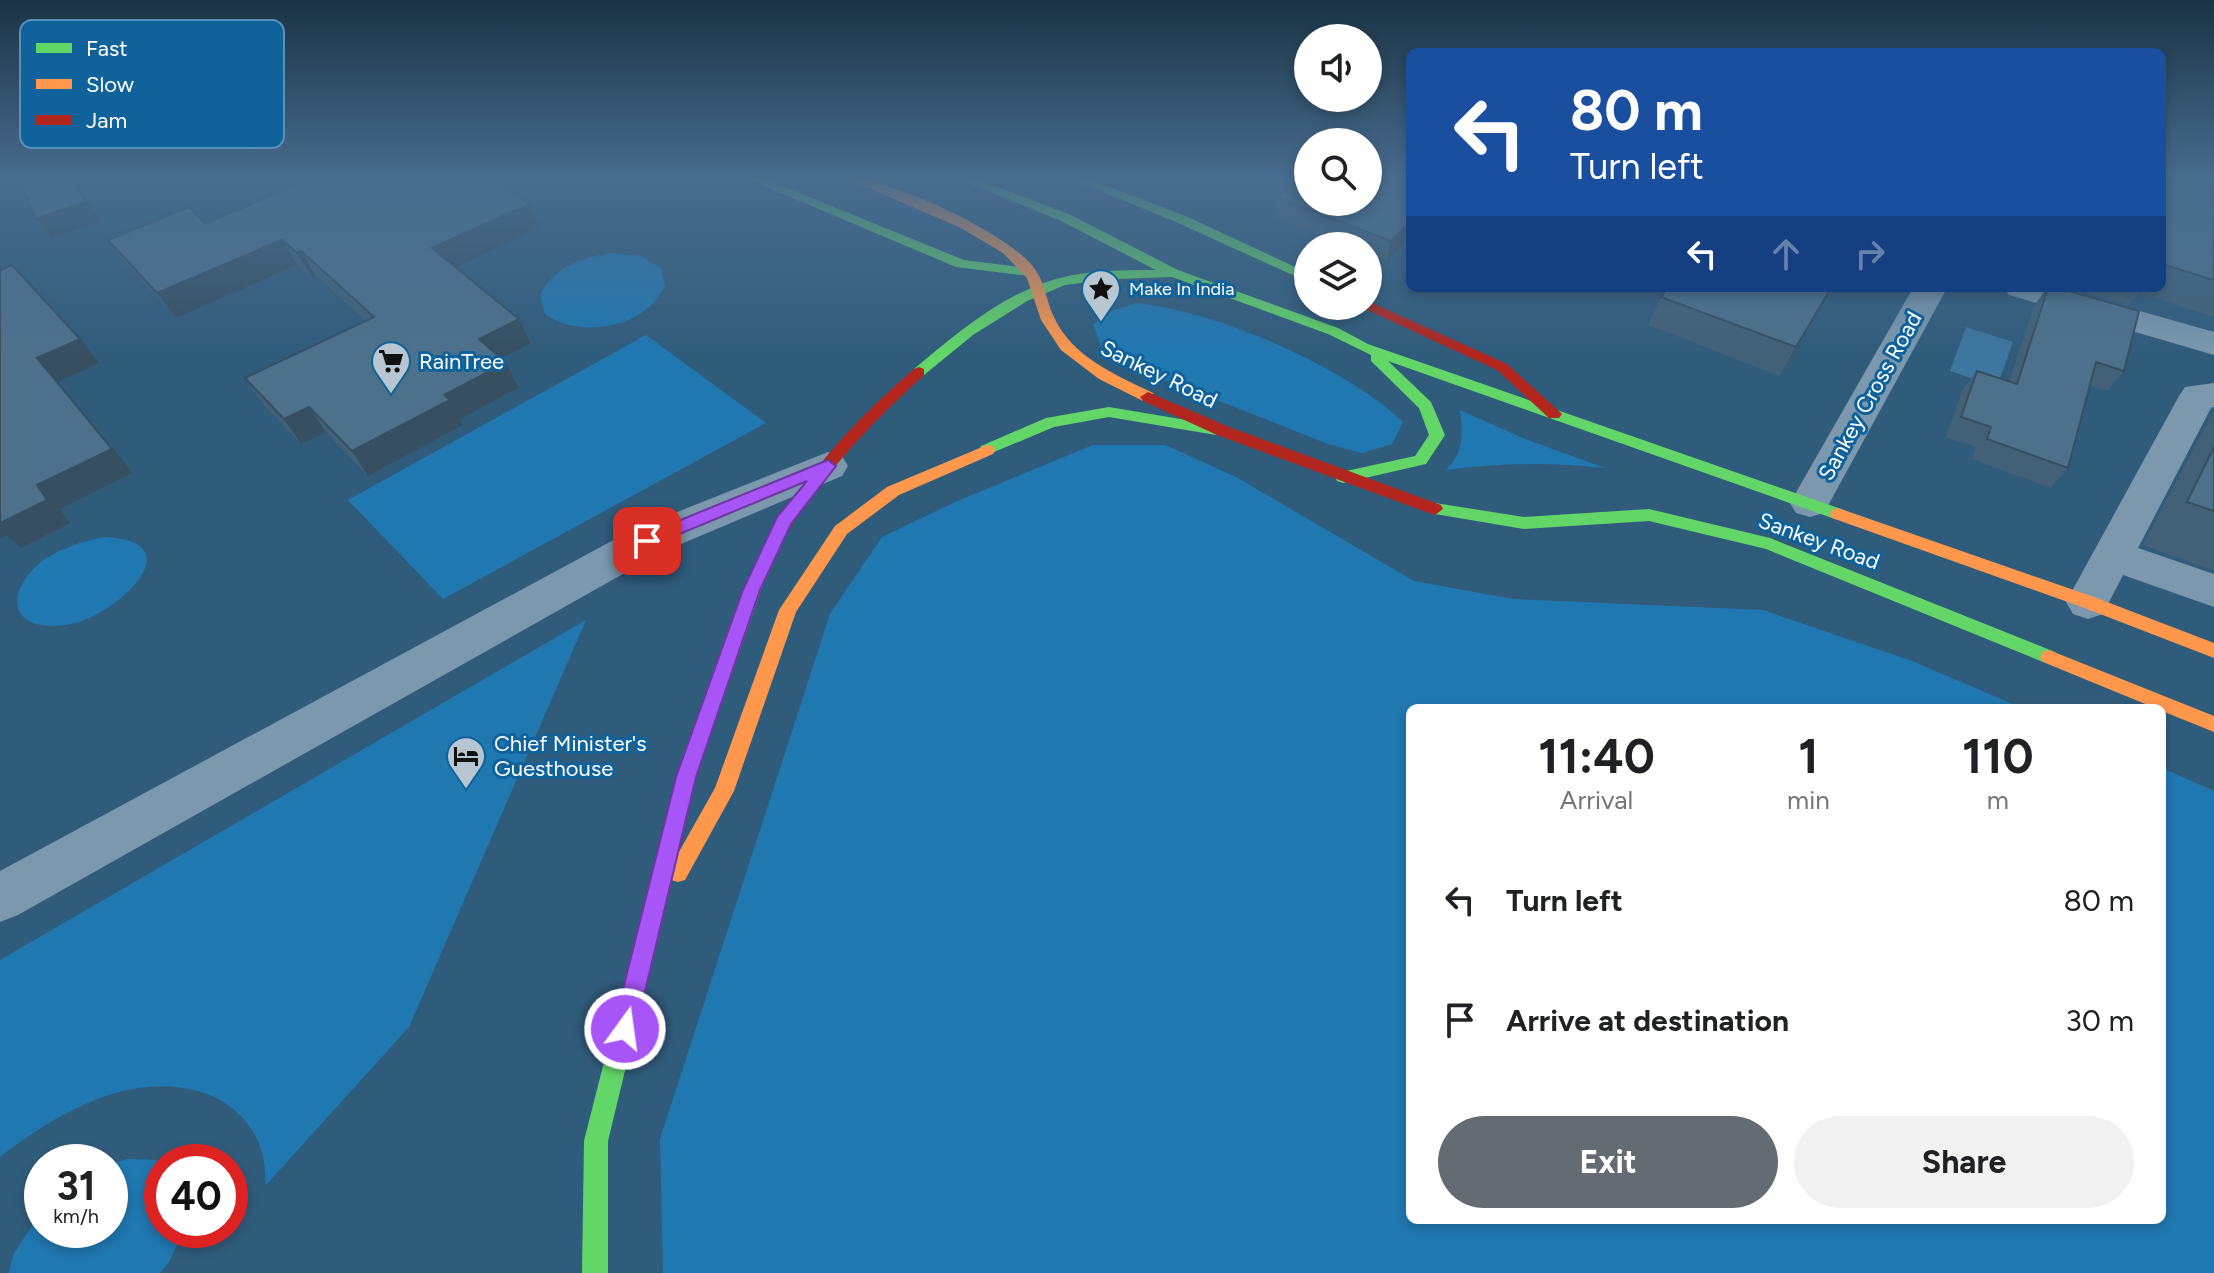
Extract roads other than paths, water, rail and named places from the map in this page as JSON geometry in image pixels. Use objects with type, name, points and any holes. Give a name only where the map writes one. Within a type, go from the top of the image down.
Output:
[{"type":"main road","points":[[894,236],[961,264],[1029,272]]},
{"type":"main road","points":[[595,1273],[596,1141],[654,917],[686,777],[760,567],[783,522],[879,405],[984,318],[1041,289],[1024,264],[987,236]]},
{"type":"main road","points":[[1102,236],[1173,273]]},
{"type":"main road","points":[[1218,236],[1294,272]]},
{"type":"main road","name":"Sankey Road","points":[[2165,704],[1770,544],[1649,515],[1524,523],[1435,509],[1343,477],[1170,409],[1082,363],[1047,319],[1041,289],[1082,278],[1173,273],[1333,331],[1363,347],[2088,602],[2214,651]]},
{"type":"main road","points":[[1382,311],[1502,367],[1554,414]]},
{"type":"main road","name":"Sankey Road","points":[[1343,477],[1420,460],[1437,435],[1426,406],[1363,347]]},
{"type":"main road","points":[[654,917],[724,791],[788,610],[841,530],[893,491],[1051,422],[1109,412],[1163,418],[1223,431]]},
{"type":"main road","name":"Sankey Road","points":[[2166,705],[2214,724]]},
{"type":"street","name":"Sankey Cross Road","points":[[1810,503],[1928,292]]},
{"type":"street","points":[[2035,292],[2214,344]]},
{"type":"street","points":[[2088,602],[2198,396],[2214,395]]},
{"type":"street","points":[[0,898],[647,541],[828,466]]},
{"type":"street","points":[[2112,555],[2214,591]]},
{"type":"place","name":"Make In India","points":[[1101,323]]},
{"type":"place","name":"RainTree","points":[[391,395]]},
{"type":"place","name":"Chief Minister's Guesthouse","points":[[466,790]]}]
